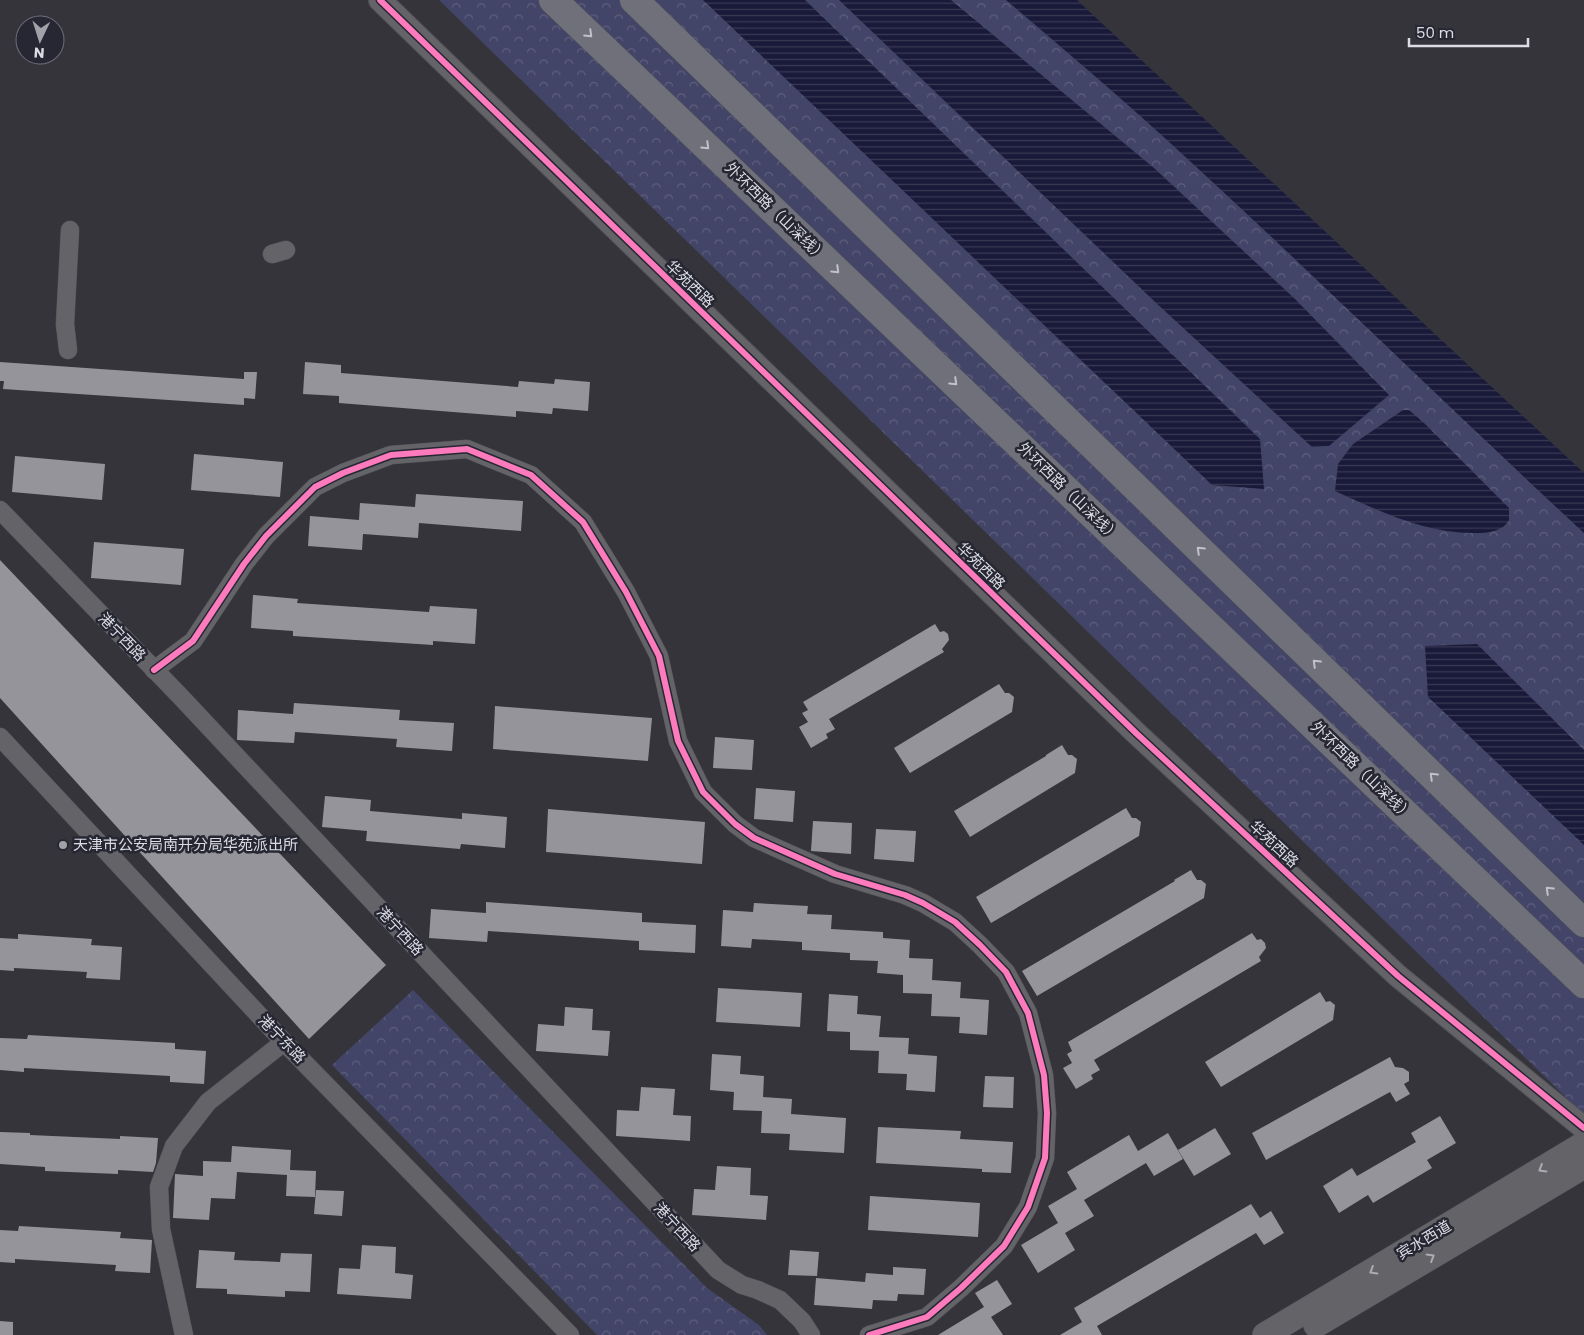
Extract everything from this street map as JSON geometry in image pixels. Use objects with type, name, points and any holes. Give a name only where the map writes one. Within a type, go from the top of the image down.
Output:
[{"type":"highway","name":"外环西路（山深线）","points":[[553,0],[1584,984]]},
{"type":"highway","points":[[634,0],[1584,924]]},
{"type":"main road","name":"宾水西道","points":[[1265,1335],[1584,1144]]},
{"type":"main road","name":"宾水西道","points":[[1298,1335],[1584,1166]]},
{"type":"street","name":"华苑西路","points":[[380,0],[1136,734],[1398,976],[1584,1128]]},
{"type":"street","points":[[68,350],[65,324],[70,230]]},
{"type":"street","points":[[154,670],[194,641],[244,564],[266,536],[315,487],[343,473],[391,455],[467,448],[531,475],[583,522],[626,592],[659,656],[678,741],[703,792],[735,824],[754,838],[835,874],[904,895],[923,903],[954,922],[1006,972],[1028,1013],[1044,1075],[1047,1113],[1045,1158],[1028,1207],[1004,1246],[961,1288],[927,1317],[868,1335]]},
{"type":"street","name":"港宁西路","points":[[0,510],[154,670],[718,1270],[742,1285],[780,1300],[802,1321],[811,1335]]},
{"type":"street","name":"港宁东路","points":[[0,737],[284,1042],[570,1335]]},
{"type":"street","points":[[184,1335],[161,1229],[159,1187],[174,1146],[208,1102],[284,1042]]},
{"type":"green space","points":[[439,0],[1055,0],[1584,485],[1584,1115]]},
{"type":"green space","points":[[413,990],[707,1288],[759,1325],[767,1335],[597,1335],[332,1065]]},
{"type":"shaded area","points":[[703,0],[805,0],[1260,439],[1264,489],[1212,485]]},
{"type":"shaded area","points":[[839,0],[951,0],[1154,168],[1294,298],[1389,395],[1329,446],[1312,447],[1154,301]]},
{"type":"shaded area","points":[[1006,0],[1077,0],[1584,473],[1584,533],[1193,164],[1114,92]]},
{"type":"shaded area","points":[[1403,410],[1409,410],[1424,423],[1509,508],[1509,520],[1504,526],[1484,533],[1460,533],[1441,530],[1405,520],[1335,491],[1338,464],[1353,444]]},
{"type":"shaded area","points":[[1477,644],[1584,750],[1584,845],[1428,697],[1425,646]]},
{"type":"building","points":[[0,362],[244,379],[244,372],[257,372],[255,399],[244,398],[244,405],[3,389],[4,381],[0,381]]},
{"type":"building","points":[[305,362],[341,365],[341,373],[518,387],[519,381],[554,384],[555,379],[590,382],[588,411],[553,408],[552,414],[516,411],[516,417],[339,403],[339,396],[303,394]]},
{"type":"building","points":[[194,454],[283,462],[280,497],[191,490]]},
{"type":"building","points":[[15,456],[105,464],[102,500],[12,492]]},
{"type":"building","points":[[416,494],[523,501],[521,531],[419,523],[418,538],[363,534],[362,550],[308,546],[310,516],[359,520],[360,503],[415,507]]},
{"type":"building","points":[[94,542],[184,549],[181,585],[91,578]]},
{"type":"building","points":[[0,560],[386,965],[309,1039],[0,698]]},
{"type":"building","points":[[253,595],[298,599],[297,603],[429,612],[430,606],[477,609],[475,644],[433,641],[433,645],[293,636],[293,631],[251,628]]},
{"type":"building","points":[[935,624],[940,632],[944,631],[948,634],[949,640],[942,649],[944,652],[829,719],[835,729],[826,734],[828,738],[811,748],[799,727],[808,722],[802,713],[808,710],[803,702]]},
{"type":"building","points":[[999,684],[1005,693],[1009,693],[1014,697],[1012,712],[910,773],[894,748]]},
{"type":"building","points":[[294,703],[400,710],[399,720],[454,723],[452,751],[396,747],[397,739],[295,732],[294,743],[237,740],[238,710],[293,714]]},
{"type":"building","points":[[495,706],[652,718],[648,761],[493,749]]},
{"type":"building","points":[[715,737],[754,740],[752,770],[713,768]]},
{"type":"building","points":[[1062,745],[1068,755],[1072,755],[1077,759],[1075,773],[970,837],[954,811]]},
{"type":"building","points":[[756,788],[795,791],[793,822],[754,819]]},
{"type":"building","points":[[325,796],[371,800],[370,811],[462,819],[462,813],[507,817],[505,848],[461,844],[460,849],[366,841],[367,831],[322,827]]},
{"type":"building","points":[[1126,808],[1132,818],[1136,818],[1141,822],[1139,836],[991,923],[976,897]]},
{"type":"building","points":[[548,809],[705,822],[702,864],[546,852]]},
{"type":"building","points":[[813,821],[852,823],[851,854],[811,851]]},
{"type":"building","points":[[876,829],[916,831],[914,862],[874,859]]},
{"type":"building","points":[[1191,870],[1197,880],[1201,880],[1206,884],[1204,898],[1037,996],[1022,971]]},
{"type":"building","points":[[486,902],[642,913],[642,922],[696,925],[695,953],[639,950],[639,941],[488,931],[487,942],[429,938],[431,909],[486,913]]},
{"type":"building","points":[[754,903],[808,906],[807,914],[832,915],[831,929],[883,932],[883,938],[910,940],[909,958],[933,959],[932,980],[961,982],[960,998],[989,1000],[987,1035],[959,1033],[960,1017],[931,1016],[932,994],[903,993],[903,975],[877,973],[878,961],[850,960],[850,953],[802,950],[802,942],[752,939],[751,948],[721,946],[723,910],[753,912]]},
{"type":"building","points":[[1252,933],[1257,940],[1261,939],[1265,943],[1266,948],[1259,957],[1261,961],[1094,1060],[1100,1070],[1091,1075],[1093,1079],[1076,1089],[1063,1068],[1072,1063],[1067,1054],[1072,1051],[1068,1042]]},
{"type":"building","points":[[18,934],[92,939],[91,945],[122,947],[120,980],[86,978],[87,972],[14,968],[14,971],[0,970],[0,938],[18,939]]},
{"type":"building","points":[[718,988],[802,993],[800,1027],[716,1022]]},
{"type":"building","points":[[1320,992],[1326,1002],[1330,1001],[1335,1005],[1333,1020],[1221,1087],[1205,1062]]},
{"type":"building","points":[[829,994],[858,996],[857,1014],[881,1016],[879,1037],[909,1038],[908,1054],[937,1056],[935,1092],[906,1090],[907,1074],[878,1073],[879,1051],[850,1050],[850,1032],[827,1031]]},
{"type":"building","points":[[565,1007],[593,1009],[592,1030],[610,1031],[608,1056],[536,1051],[538,1024],[564,1026]]},
{"type":"building","points":[[28,1035],[175,1043],[175,1049],[206,1051],[204,1084],[170,1082],[170,1076],[24,1068],[24,1072],[0,1070],[0,1038],[27,1039]]},
{"type":"building","points":[[712,1054],[741,1056],[740,1074],[764,1076],[763,1097],[792,1099],[791,1114],[846,1118],[844,1153],[789,1150],[790,1134],[761,1133],[762,1111],[733,1110],[734,1092],[710,1090]]},
{"type":"building","points":[[1390,1057],[1395,1067],[1403,1068],[1409,1072],[1409,1081],[1404,1084],[1410,1094],[1396,1102],[1390,1092],[1266,1160],[1252,1133]]},
{"type":"building","points":[[985,1076],[1014,1077],[1013,1108],[983,1107]]},
{"type":"building","points":[[641,1087],[675,1089],[673,1115],[691,1116],[690,1141],[616,1136],[617,1110],[639,1111]]},
{"type":"building","points":[[1440,1116],[1456,1143],[1427,1160],[1432,1168],[1373,1203],[1368,1195],[1339,1213],[1323,1186],[1352,1168],[1357,1176],[1416,1142],[1411,1133]]},
{"type":"building","points":[[878,1127],[961,1131],[960,1139],[1013,1142],[1011,1173],[982,1172],[982,1169],[876,1163]]},
{"type":"building","points":[[1215,1128],[1231,1154],[1194,1176],[1178,1150]]},
{"type":"building","points":[[0,1132],[120,1139],[120,1136],[158,1138],[156,1163],[153,1172],[118,1170],[118,1174],[45,1171],[45,1167],[0,1164]]},
{"type":"building","points":[[1168,1133],[1183,1159],[1154,1176],[1146,1163],[1084,1200],[1094,1216],[1065,1233],[1075,1250],[1038,1273],[1021,1245],[1058,1223],[1048,1206],[1077,1189],[1067,1172],[1129,1135],[1138,1151]]},
{"type":"building","points":[[232,1146],[291,1150],[290,1170],[316,1171],[315,1197],[286,1196],[287,1175],[237,1172],[235,1199],[211,1198],[209,1220],[173,1218],[175,1174],[203,1176],[203,1161],[231,1162]]},
{"type":"building","points":[[717,1166],[751,1168],[750,1195],[768,1196],[766,1220],[692,1215],[694,1189],[715,1190]]},
{"type":"building","points":[[316,1190],[344,1191],[342,1216],[314,1214]]},
{"type":"building","points":[[870,1196],[980,1203],[978,1237],[868,1230]]},
{"type":"building","points":[[1251,1204],[1260,1218],[1271,1211],[1284,1233],[1264,1245],[1256,1233],[1097,1326],[1102,1335],[1060,1335],[1082,1322],[1074,1308]]},
{"type":"building","points":[[19,1226],[121,1232],[120,1238],[152,1240],[150,1273],[115,1271],[116,1265],[15,1259],[15,1263],[0,1262],[0,1230],[18,1231]]},
{"type":"building","points":[[362,1245],[396,1247],[395,1273],[413,1275],[411,1299],[337,1294],[339,1268],[360,1269]]},
{"type":"building","points":[[199,1250],[235,1252],[234,1260],[280,1262],[281,1253],[312,1254],[310,1292],[285,1291],[285,1297],[227,1294],[227,1289],[196,1288]]},
{"type":"building","points":[[790,1250],[819,1252],[817,1276],[788,1275]]},
{"type":"building","points":[[893,1267],[926,1269],[924,1295],[898,1294],[897,1301],[873,1300],[872,1309],[814,1305],[816,1278],[865,1282],[866,1273],[893,1275]]},
{"type":"building","points":[[997,1280],[1012,1304],[991,1317],[1003,1335],[938,1335],[984,1307],[975,1293]]},
{"type":"building","points":[[0,1321],[13,1322],[13,1335],[0,1335]]},
{"type":"cycle path","points":[[380,0],[1137,734],[1398,976],[1584,1128]]},
{"type":"cycle path","points":[[154,670],[193,641],[244,564],[266,536],[315,487],[343,473],[391,455],[467,449],[531,475],[583,522],[626,592],[659,656],[678,741],[703,792],[735,824],[754,838],[835,874],[905,895],[923,903],[955,922],[1006,972],[1028,1013],[1044,1075],[1047,1113],[1045,1158],[1028,1207],[1004,1246],[961,1288],[927,1317],[869,1335]]},
{"type":"place","name":"天津市公安局南开分局华苑派出所","points":[[63,845]]}]
